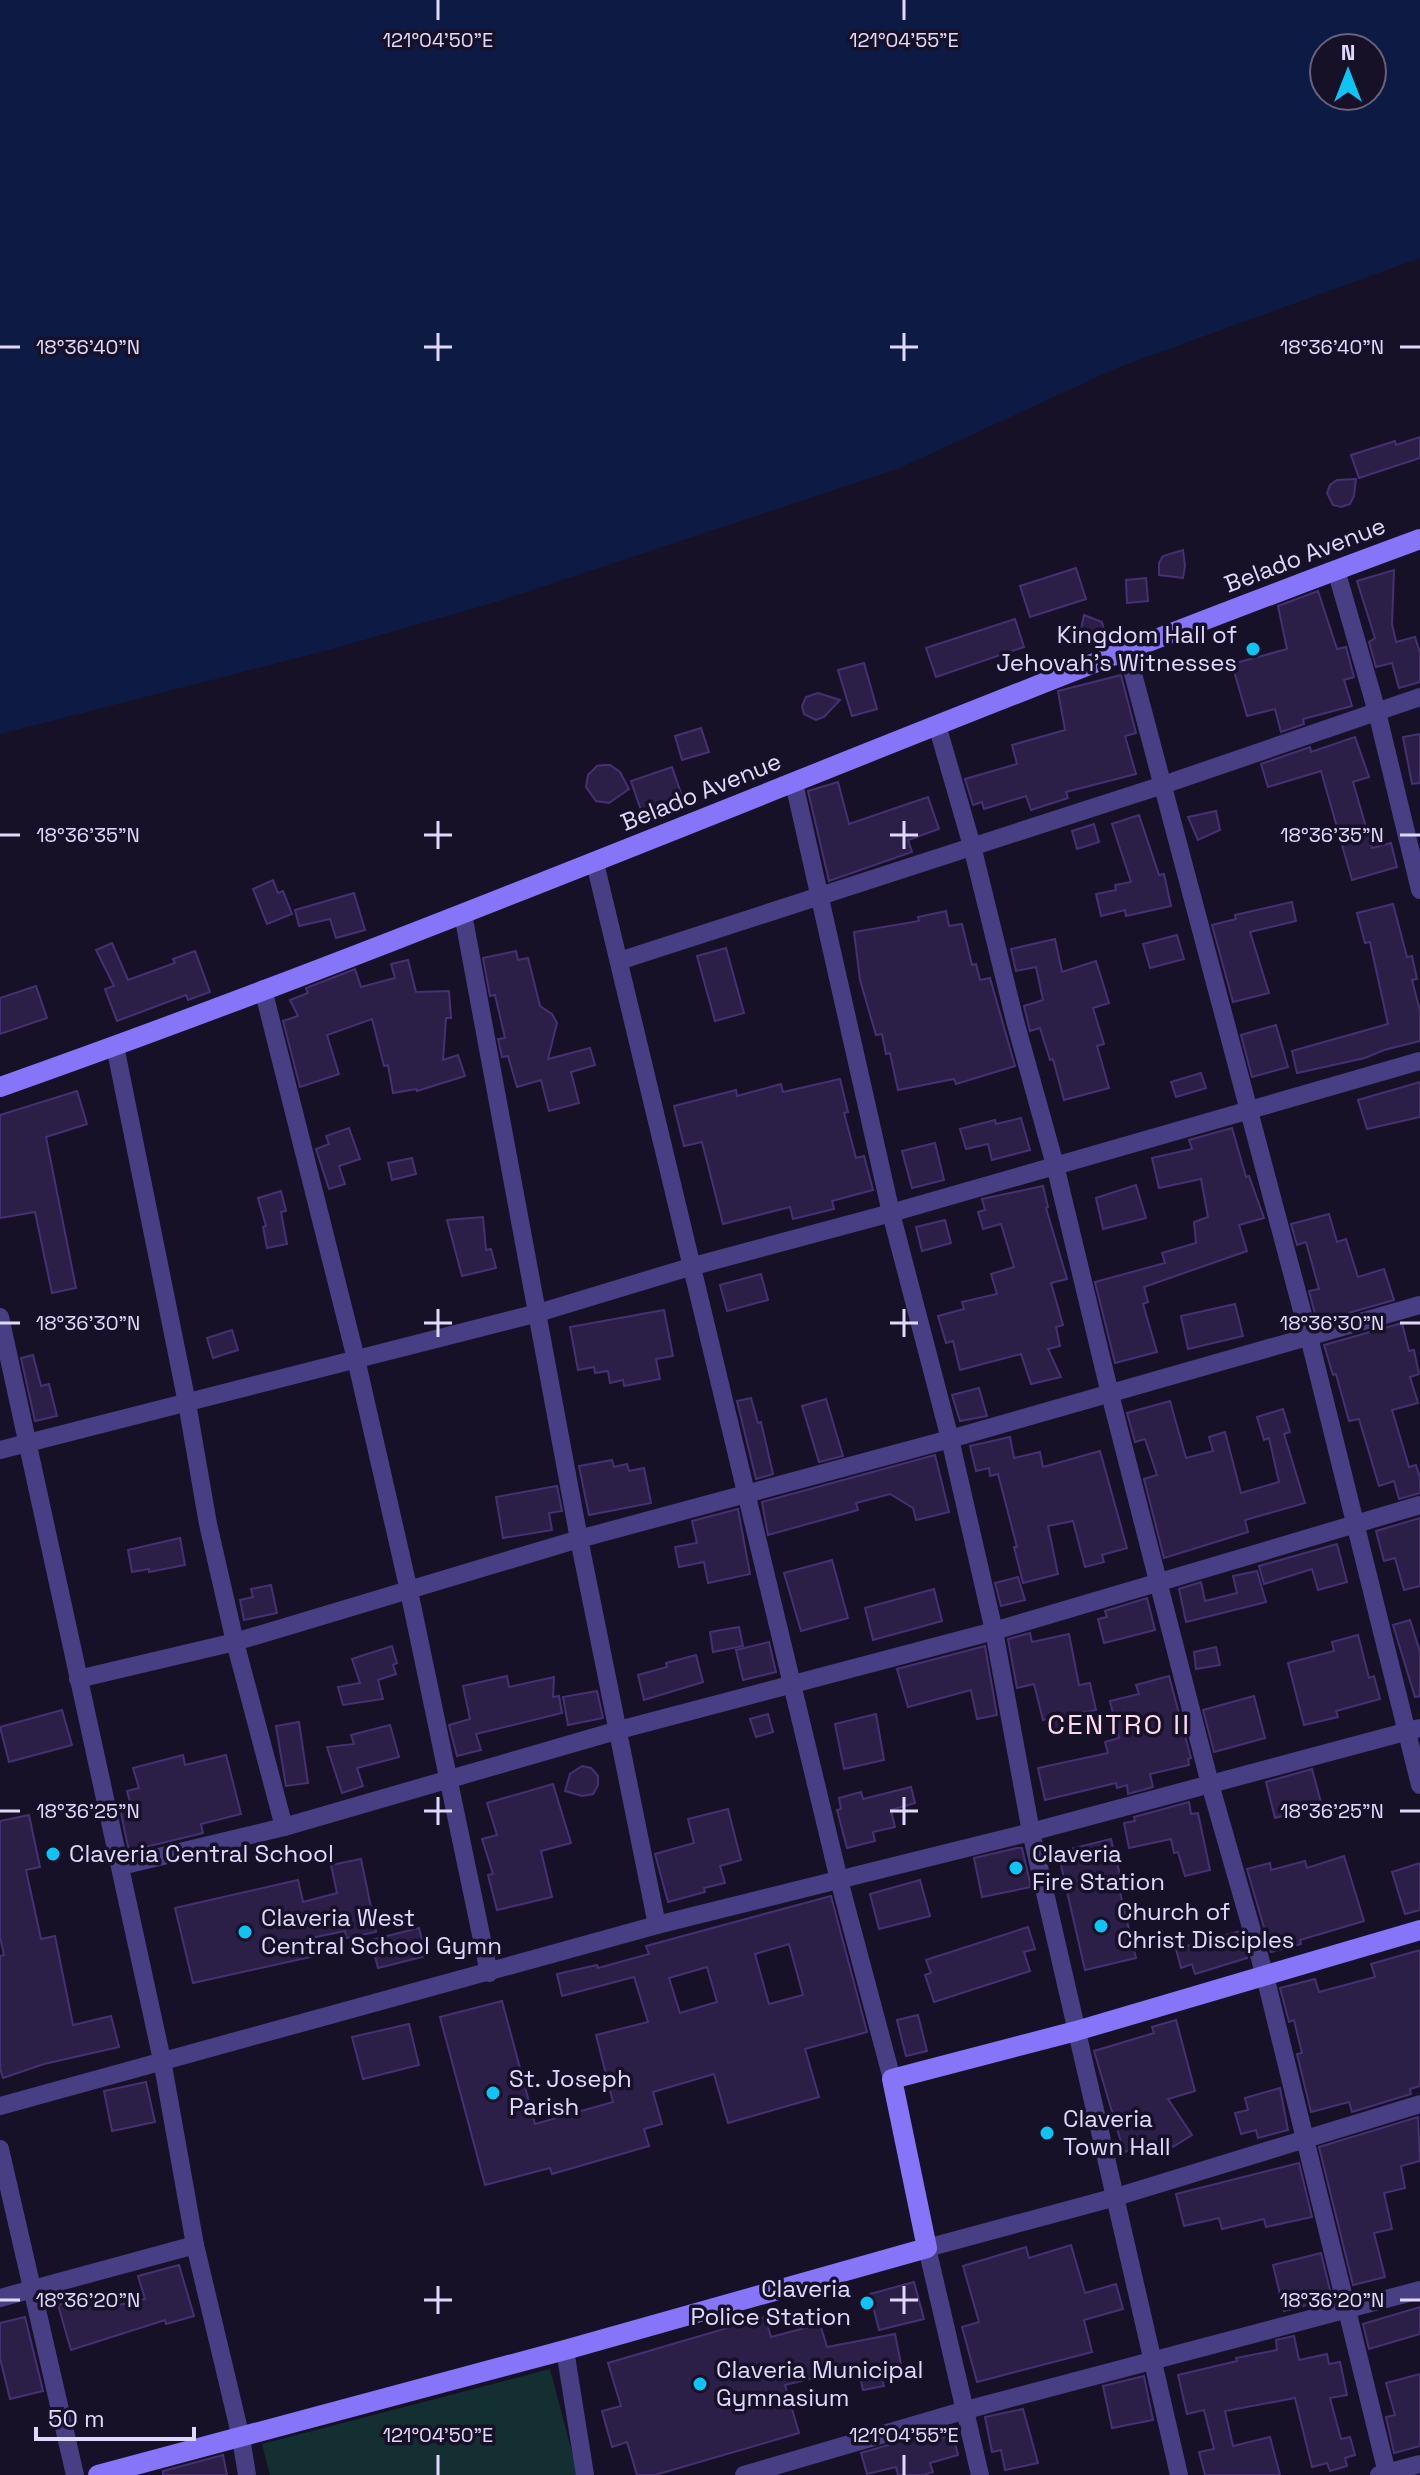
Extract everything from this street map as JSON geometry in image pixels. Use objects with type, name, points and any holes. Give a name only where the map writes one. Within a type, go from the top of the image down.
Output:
[{"type":"street","name":"Belado Avenue","points":[[0,1087],[463,914],[937,725],[1420,539]]},
{"type":"street","points":[[1336,570],[1377,712],[1420,890]]},
{"type":"street","points":[[1127,651],[1414,1729],[1420,1785]]},
{"type":"street","points":[[619,961],[1163,785],[1420,697]]},
{"type":"street","points":[[937,725],[972,846],[1015,1021],[1055,1165],[1210,1784],[1265,1976],[1307,2139],[1383,2474],[1420,2464]]},
{"type":"street","points":[[794,783],[891,1213],[950,1439],[994,1631],[1031,1832],[1179,2475]]},
{"type":"street","points":[[595,863],[839,1880],[892,2079],[927,2248],[980,2475]]},
{"type":"street","points":[[463,914],[579,1539],[657,1925]]},
{"type":"street","points":[[263,989],[356,1359],[409,1591],[489,1973]]},
{"type":"street","points":[[115,1046],[187,1403],[208,1524],[235,1642],[284,1827]]},
{"type":"street","points":[[0,1450],[538,1313],[690,1267],[891,1213],[1420,1061]]},
{"type":"street","points":[[78,1679],[235,1642],[579,1539],[950,1439],[1420,1305]]},
{"type":"street","points":[[0,1317],[121,1866],[162,2060],[195,2245],[247,2475]]},
{"type":"street","points":[[121,1866],[284,1827],[619,1730],[994,1631],[1420,1505]]},
{"type":"street","points":[[0,2106],[657,1925],[1031,1832],[1414,1729]]},
{"type":"street","points":[[892,2079],[1076,2031],[1420,1930]]},
{"type":"street","points":[[98,2475],[565,2350],[1116,2197],[1420,2104]]},
{"type":"street","points":[[0,2149],[75,2475]]},
{"type":"street","points":[[0,2298],[195,2245]]},
{"type":"street","points":[[744,2475],[772,2472],[966,2410],[1420,2290]]},
{"type":"street","points":[[565,2350],[585,2475]]},
{"type":"green space","points":[[550,2369],[578,2475],[270,2475],[262,2444]]},
{"type":"water","points":[[0,0],[1420,0],[1420,258],[1119,367],[897,469],[499,601],[332,649],[0,734]]},
{"type":"building","points":[[1420,437],[1420,458],[1359,478],[1351,455],[1395,441],[1396,445]]},
{"type":"building","points":[[1356,479],[1350,504],[1341,507],[1333,505],[1327,493],[1330,485],[1337,480]]},
{"type":"building","points":[[1183,550],[1183,578],[1159,575],[1159,563],[1163,556]]},
{"type":"building","points":[[1076,568],[1086,599],[1030,617],[1020,586]]},
{"type":"building","points":[[1394,570],[1392,624],[1396,642],[1415,637],[1420,653],[1420,682],[1399,688],[1392,663],[1376,667],[1369,642],[1375,638],[1357,581]]},
{"type":"building","points":[[1146,578],[1148,601],[1127,603],[1126,580]]},
{"type":"building","points":[[1318,591],[1337,649],[1346,647],[1354,677],[1344,680],[1352,706],[1303,719],[1304,724],[1281,732],[1275,709],[1247,716],[1232,664],[1287,649],[1278,606]]},
{"type":"building","points":[[1084,615],[1102,622],[1104,631],[1098,639],[1091,640],[1084,636],[1081,629]]},
{"type":"building","points":[[1015,619],[1024,647],[936,677],[926,648]]},
{"type":"building","points":[[864,663],[877,709],[852,716],[838,670]]},
{"type":"building","points":[[1121,675],[1136,733],[1125,736],[1136,774],[1066,792],[1068,798],[1031,810],[1026,796],[984,809],[982,802],[973,805],[965,779],[1017,764],[1012,745],[1065,730],[1058,691]]},
{"type":"building","points":[[818,693],[840,700],[824,717],[816,720],[804,714],[802,706],[806,697]]},
{"type":"building","points":[[701,728],[709,752],[682,760],[675,736]]},
{"type":"building","points":[[1420,734],[1420,783],[1412,784],[1403,737]]},
{"type":"building","points":[[1355,737],[1369,777],[1353,782],[1372,848],[1391,843],[1397,867],[1352,880],[1321,771],[1268,787],[1261,764],[1310,747],[1311,752]]},
{"type":"building","points":[[610,765],[620,772],[629,789],[609,803],[596,801],[586,787],[588,775],[597,766]]},
{"type":"building","points":[[672,767],[684,802],[643,816],[631,781]]},
{"type":"building","points":[[838,782],[849,824],[928,797],[939,829],[908,840],[912,852],[829,881],[808,791]]},
{"type":"building","points":[[1216,811],[1220,830],[1198,840],[1188,817]]},
{"type":"building","points":[[1139,815],[1159,875],[1164,874],[1171,906],[1126,916],[1125,910],[1101,916],[1096,894],[1116,890],[1115,885],[1131,882],[1112,824]]},
{"type":"building","points":[[1094,824],[1099,842],[1077,849],[1072,831]]},
{"type":"building","points":[[273,880],[278,893],[283,891],[292,914],[267,924],[253,889]]},
{"type":"building","points":[[354,893],[365,930],[336,938],[330,919],[299,926],[295,910]]},
{"type":"building","points":[[1292,902],[1296,921],[1250,932],[1269,993],[1233,1002],[1212,925],[1236,919],[1235,915]]},
{"type":"building","points":[[1393,904],[1407,957],[1412,956],[1417,979],[1412,980],[1420,1011],[1420,1041],[1365,1058],[1297,1073],[1292,1051],[1388,1024],[1370,942],[1365,943],[1357,913]]},
{"type":"building","points":[[946,911],[949,926],[962,924],[972,965],[976,964],[980,980],[990,978],[1015,1066],[956,1084],[954,1079],[898,1090],[890,1053],[886,1054],[882,1034],[876,1035],[860,980],[854,932],[919,921],[918,917]]},
{"type":"building","points":[[1177,935],[1184,959],[1150,968],[1143,944]]},
{"type":"building","points":[[1055,939],[1062,972],[1096,961],[1109,1003],[1093,1008],[1104,1044],[1097,1046],[1109,1088],[1064,1100],[1053,1059],[1050,1060],[1040,1028],[1030,1031],[1024,1006],[1043,1000],[1036,967],[1016,971],[1011,949]]},
{"type":"building","points":[[112,943],[128,980],[175,963],[173,959],[195,951],[210,992],[188,1000],[186,995],[117,1021],[105,989],[114,986],[96,950]]},
{"type":"building","points":[[726,948],[744,1013],[715,1021],[697,956]]},
{"type":"building","points":[[516,951],[518,960],[528,958],[540,1006],[552,1014],[557,1023],[548,1059],[590,1048],[595,1065],[571,1072],[579,1103],[549,1111],[541,1080],[517,1087],[508,1056],[502,1057],[498,1039],[505,1038],[495,995],[490,996],[483,958]]},
{"type":"building","points":[[408,960],[416,992],[449,991],[451,1018],[446,1018],[443,1060],[458,1055],[465,1076],[417,1091],[393,1093],[388,1065],[384,1066],[372,1019],[327,1035],[339,1074],[300,1087],[283,1021],[298,1016],[290,1000],[308,993],[306,988],[355,969],[361,987],[395,978],[391,964]]},
{"type":"building","points":[[36,986],[47,1018],[0,1034],[0,998]]},
{"type":"building","points":[[1276,1025],[1288,1067],[1252,1077],[1241,1035]]},
{"type":"building","points":[[1201,1073],[1206,1088],[1176,1097],[1171,1082]]},
{"type":"building","points":[[840,1079],[848,1112],[844,1113],[856,1158],[864,1156],[873,1190],[832,1201],[834,1209],[793,1219],[790,1207],[723,1224],[702,1142],[684,1146],[674,1106],[736,1090],[737,1096],[781,1084],[783,1092]]},
{"type":"building","points":[[1420,1082],[1420,1117],[1367,1129],[1358,1100]]},
{"type":"building","points":[[77,1091],[87,1124],[46,1137],[76,1288],[52,1293],[35,1212],[0,1218],[0,1115]]},
{"type":"building","points":[[1021,1118],[1030,1150],[992,1160],[988,1144],[966,1149],[960,1129],[995,1120],[996,1124]]},
{"type":"building","points":[[349,1128],[360,1159],[339,1166],[345,1184],[329,1189],[316,1149],[329,1144],[326,1136]]},
{"type":"building","points":[[1232,1128],[1246,1177],[1249,1176],[1264,1218],[1239,1225],[1247,1251],[1144,1287],[1148,1302],[1143,1304],[1157,1352],[1115,1363],[1095,1282],[1165,1263],[1162,1253],[1196,1243],[1194,1222],[1208,1217],[1201,1179],[1159,1188],[1152,1158],[1192,1149],[1189,1140]]},
{"type":"building","points":[[935,1143],[944,1180],[912,1188],[902,1151]]},
{"type":"building","points":[[412,1158],[416,1174],[392,1180],[388,1163]]},
{"type":"building","points":[[1136,1185],[1146,1218],[1103,1229],[1096,1198]]},
{"type":"building","points":[[1043,1186],[1046,1208],[1067,1279],[1051,1283],[1063,1325],[1056,1327],[1060,1346],[1048,1349],[1061,1377],[1031,1384],[1021,1354],[960,1370],[953,1341],[946,1343],[938,1316],[964,1309],[962,1302],[997,1294],[991,1274],[1014,1267],[1001,1224],[983,1229],[978,1212],[985,1210],[982,1199]]},
{"type":"building","points":[[281,1191],[286,1211],[281,1212],[287,1244],[267,1248],[263,1227],[266,1226],[258,1198]]},
{"type":"building","points":[[1329,1214],[1337,1242],[1346,1239],[1358,1277],[1384,1269],[1394,1300],[1317,1322],[1309,1291],[1319,1289],[1306,1242],[1297,1245],[1291,1224]]},
{"type":"building","points":[[483,1217],[486,1250],[491,1249],[496,1268],[462,1276],[447,1220]]},
{"type":"building","points":[[945,1220],[951,1243],[922,1251],[916,1227]]},
{"type":"building","points":[[761,1274],[768,1300],[727,1311],[720,1285]]},
{"type":"building","points":[[1235,1304],[1243,1336],[1188,1349],[1181,1316]]},
{"type":"building","points":[[664,1310],[673,1356],[656,1359],[660,1379],[624,1386],[623,1380],[610,1383],[608,1371],[595,1373],[594,1367],[578,1370],[570,1327]]},
{"type":"building","points":[[1402,1323],[1409,1351],[1414,1350],[1419,1374],[1410,1377],[1418,1403],[1392,1410],[1409,1467],[1416,1465],[1420,1493],[1399,1499],[1394,1481],[1379,1486],[1359,1419],[1349,1421],[1324,1345]]},
{"type":"building","points":[[232,1330],[238,1350],[213,1358],[207,1338]]},
{"type":"building","points":[[33,1355],[41,1386],[49,1384],[57,1416],[35,1421],[21,1358]]},
{"type":"building","points":[[979,1388],[987,1416],[960,1421],[952,1395]]},
{"type":"building","points":[[751,1398],[758,1423],[761,1422],[773,1474],[756,1479],[737,1401]]},
{"type":"building","points":[[826,1399],[843,1456],[819,1462],[802,1406]]},
{"type":"building","points":[[1170,1401],[1186,1458],[1213,1451],[1209,1437],[1225,1432],[1241,1493],[1279,1482],[1269,1438],[1264,1440],[1257,1417],[1283,1409],[1290,1432],[1284,1434],[1305,1503],[1245,1520],[1248,1532],[1164,1558],[1144,1479],[1157,1475],[1145,1439],[1135,1442],[1127,1413]]},
{"type":"building","points":[[1010,1437],[1014,1458],[1040,1452],[1043,1467],[1100,1451],[1127,1548],[1102,1555],[1104,1562],[1085,1567],[1073,1521],[1048,1526],[1058,1574],[1023,1583],[998,1474],[990,1476],[989,1468],[976,1471],[970,1446]]},
{"type":"building","points":[[935,1455],[949,1512],[916,1520],[913,1508],[890,1494],[856,1503],[858,1510],[768,1535],[762,1502]]},
{"type":"building","points":[[612,1460],[614,1467],[627,1464],[629,1471],[644,1468],[651,1503],[589,1515],[579,1466]]},
{"type":"building","points":[[557,1486],[562,1511],[549,1513],[552,1530],[503,1538],[496,1497]]},
{"type":"building","points":[[738,1509],[750,1574],[708,1583],[704,1562],[679,1567],[675,1547],[697,1543],[692,1521]]},
{"type":"building","points":[[1420,1518],[1420,1586],[1404,1590],[1395,1558],[1384,1561],[1376,1531]]},
{"type":"building","points":[[180,1538],[185,1565],[132,1572],[128,1550]]},
{"type":"building","points":[[1337,1544],[1347,1582],[1318,1590],[1312,1569],[1264,1584],[1259,1566]]},
{"type":"building","points":[[832,1560],[848,1618],[801,1631],[784,1573]]},
{"type":"building","points":[[1257,1571],[1266,1602],[1186,1622],[1179,1589],[1201,1582],[1205,1601],[1237,1593],[1233,1576]]},
{"type":"building","points":[[1018,1577],[1025,1600],[1001,1606],[995,1583]]},
{"type":"building","points":[[271,1585],[277,1613],[244,1620],[240,1600],[253,1597],[251,1589]]},
{"type":"building","points":[[934,1589],[942,1621],[873,1640],[865,1608]]},
{"type":"building","points":[[1147,1598],[1155,1630],[1104,1643],[1098,1619],[1107,1617],[1105,1611]]},
{"type":"building","points":[[1410,1620],[1420,1652],[1420,1696],[1415,1697],[1393,1625]]},
{"type":"building","points":[[739,1627],[743,1646],[713,1652],[710,1632]]},
{"type":"building","points":[[1030,1633],[1032,1642],[1069,1634],[1079,1685],[1090,1683],[1096,1710],[1070,1715],[1074,1728],[1051,1734],[1048,1719],[1043,1720],[1034,1684],[1017,1688],[1008,1639]]},
{"type":"building","points":[[1358,1635],[1369,1678],[1374,1676],[1380,1699],[1336,1711],[1338,1717],[1304,1725],[1288,1663],[1334,1651],[1332,1642]]},
{"type":"building","points":[[769,1642],[776,1672],[743,1680],[736,1650]]},
{"type":"building","points":[[392,1646],[397,1663],[393,1665],[396,1674],[378,1680],[383,1699],[343,1705],[338,1687],[360,1683],[352,1659]]},
{"type":"building","points":[[985,1646],[997,1715],[977,1719],[971,1690],[908,1707],[897,1669]]},
{"type":"building","points":[[1216,1647],[1220,1665],[1196,1669],[1194,1652]]},
{"type":"building","points":[[696,1655],[703,1682],[644,1700],[638,1675]]},
{"type":"building","points":[[507,1676],[509,1687],[554,1677],[553,1697],[559,1696],[562,1713],[476,1734],[481,1750],[457,1756],[449,1725],[470,1719],[463,1686]]},
{"type":"building","points":[[1169,1676],[1191,1758],[1188,1759],[1189,1765],[1150,1774],[1153,1787],[1128,1794],[1127,1785],[1117,1788],[1116,1783],[1045,1800],[1038,1768],[1108,1753],[1105,1742],[1119,1738],[1110,1701],[1139,1694],[1136,1685]]},
{"type":"building","points":[[597,1691],[603,1718],[568,1725],[563,1697]]},
{"type":"building","points":[[1254,1696],[1265,1738],[1214,1752],[1203,1710]]},
{"type":"building","points":[[62,1710],[72,1745],[9,1762],[0,1727]]},
{"type":"building","points":[[768,1714],[773,1732],[756,1737],[750,1719]]},
{"type":"building","points":[[876,1714],[884,1760],[844,1769],[835,1724]]},
{"type":"building","points":[[299,1722],[308,1783],[286,1786],[276,1726]]},
{"type":"building","points":[[390,1725],[399,1757],[357,1768],[363,1786],[342,1793],[327,1747],[354,1744],[351,1735]]},
{"type":"building","points":[[183,1755],[185,1765],[226,1755],[241,1814],[201,1824],[203,1833],[129,1851],[120,1809],[131,1806],[127,1791],[139,1788],[133,1768]]},
{"type":"building","points":[[582,1766],[591,1768],[598,1776],[598,1785],[593,1794],[582,1796],[565,1791],[570,1774]]},
{"type":"building","points":[[1312,1769],[1322,1806],[1275,1818],[1266,1782]]},
{"type":"building","points":[[553,1784],[571,1843],[541,1851],[552,1897],[497,1910],[488,1875],[493,1874],[482,1839],[497,1835],[487,1803]]},
{"type":"building","points":[[911,1787],[915,1803],[891,1810],[895,1827],[873,1832],[875,1841],[847,1848],[837,1810],[841,1809],[839,1798],[861,1792],[863,1799]]},
{"type":"building","points":[[1189,1802],[1191,1814],[1198,1813],[1210,1870],[1185,1876],[1171,1839],[1129,1848],[1124,1823],[1135,1821],[1134,1817]]},
{"type":"building","points":[[728,1809],[741,1860],[720,1866],[725,1883],[668,1902],[655,1854],[694,1843],[688,1819]]},
{"type":"building","points":[[29,1815],[40,1867],[26,1870],[41,1939],[55,1936],[73,2025],[111,2016],[119,2047],[44,2064],[3,2078],[0,2068],[0,1956],[4,1955],[0,1937],[0,1821]]},
{"type":"building","name":"Church of Christ Disciples","points":[[1111,1839],[1121,1879],[1117,1880],[1136,1958],[1085,1970],[1058,1852]]},
{"type":"building","points":[[1022,1848],[1031,1887],[982,1897],[974,1858]]},
{"type":"building","points":[[1344,1856],[1364,1921],[1271,1952],[1247,1869],[1270,1863],[1271,1870],[1305,1861],[1307,1868]]},
{"type":"building","name":"Claveria West Central School Gymn","points":[[361,1859],[376,1932],[346,1938],[345,1931],[311,1938],[315,1956],[193,1983],[175,1908],[298,1880],[303,1902],[337,1893],[331,1865]]},
{"type":"building","points":[[1420,1863],[1420,1910],[1405,1914],[1392,1872]]},
{"type":"building","points":[[920,1880],[930,1916],[879,1929],[870,1894]]},
{"type":"building","points":[[831,1896],[867,2032],[805,2049],[819,2097],[728,2123],[714,2074],[653,2092],[662,2124],[644,2129],[649,2146],[552,2174],[550,2168],[485,2185],[440,2017],[502,2001],[535,2124],[613,2102],[596,2035],[648,2022],[634,1977],[562,1996],[557,1974],[597,1965],[598,1968],[649,1954],[646,1946]],"holes":[[[789,1944],[803,1995],[769,2004],[755,1954]],[[707,1967],[717,2002],[680,2013],[669,1978]]]},
{"type":"building","points":[[1028,1927],[1035,1949],[1024,1952],[1030,1971],[934,2002],[925,1975],[931,1973],[926,1960]]},
{"type":"building","points":[[419,1928],[426,1956],[378,1968],[371,1940]]},
{"type":"building","points":[[1240,1931],[1247,1958],[1195,1974],[1192,1964],[1181,1968],[1176,1949]]},
{"type":"building","points":[[1420,1950],[1420,2086],[1410,2089],[1411,2094],[1352,2112],[1349,2102],[1311,2112],[1297,2054],[1302,2053],[1294,2020],[1289,2022],[1280,1988],[1315,1979],[1319,1992],[1375,1977],[1371,1964]]},
{"type":"building","points":[[918,2015],[927,2051],[906,2056],[897,2020]]},
{"type":"building","points":[[1176,2020],[1195,2091],[1168,2099],[1192,2135],[1173,2147],[1168,2140],[1124,2152],[1094,2051],[1154,2033],[1152,2027]]},
{"type":"building","points":[[409,2024],[419,2065],[363,2079],[352,2037]]},
{"type":"building","points":[[146,2082],[155,2122],[112,2131],[104,2091]]},
{"type":"building","points":[[1280,2088],[1288,2130],[1258,2138],[1256,2130],[1241,2134],[1235,2113],[1248,2110],[1245,2098]]},
{"type":"building","points":[[1418,2117],[1420,2161],[1401,2166],[1405,2188],[1384,2193],[1392,2229],[1374,2233],[1385,2277],[1353,2285],[1319,2147]]},
{"type":"building","points":[[1299,2163],[1312,2217],[1266,2227],[1264,2219],[1222,2229],[1219,2218],[1184,2226],[1176,2194]]},
{"type":"building","points":[[1071,2245],[1085,2293],[1116,2284],[1123,2309],[1084,2320],[1092,2352],[977,2382],[962,2327],[979,2322],[963,2266],[1026,2247],[1029,2258]]},
{"type":"building","points":[[1321,2253],[1330,2290],[1324,2292],[1326,2300],[1284,2311],[1273,2265]]},
{"type":"building","points":[[179,2265],[194,2316],[166,2324],[165,2320],[71,2350],[58,2305],[95,2294],[100,2309],[145,2299],[138,2276]]},
{"type":"building","points":[[914,2282],[924,2319],[879,2330],[870,2294]]},
{"type":"building","points":[[1420,2307],[1420,2334],[1369,2349],[1363,2324]]},
{"type":"building","points":[[25,2317],[43,2391],[10,2399],[0,2358],[0,2323]]},
{"type":"building","name":"Claveria Municipal Gymnasium","points":[[765,2317],[771,2337],[820,2324],[827,2347],[895,2334],[903,2374],[882,2378],[884,2386],[863,2390],[858,2367],[785,2385],[799,2433],[655,2475],[637,2475],[627,2442],[612,2447],[602,2411],[621,2406],[608,2363]]},
{"type":"building","points":[[1294,2336],[1299,2360],[1327,2354],[1329,2364],[1340,2362],[1347,2395],[1330,2398],[1341,2439],[1350,2437],[1355,2455],[1345,2458],[1347,2466],[1330,2471],[1327,2463],[1312,2467],[1295,2398],[1225,2411],[1233,2446],[1270,2437],[1280,2475],[1205,2475],[1199,2452],[1214,2449],[1204,2410],[1187,2414],[1178,2375],[1277,2350],[1276,2340]]},
{"type":"building","points":[[1420,2374],[1420,2446],[1394,2453],[1386,2417],[1395,2415],[1386,2383]]},
{"type":"building","points":[[1144,2376],[1153,2420],[1112,2428],[1103,2386]]},
{"type":"building","points":[[1023,2409],[1038,2463],[1005,2470],[1001,2450],[992,2452],[985,2417]]},
{"type":"building","points":[[922,2435],[924,2443],[953,2435],[958,2455],[930,2463],[933,2472],[923,2475],[898,2475],[896,2467],[867,2474],[861,2453]]},
{"type":"building","points":[[223,2455],[227,2475],[163,2475],[163,2471]]},
{"type":"place","name":"Kingdom Hall of Jehovah's Witnesses","points":[[1253,649]]},
{"type":"place","name":"Claveria Central School","points":[[53,1854]]},
{"type":"place","name":"Claveria Fire Station","points":[[1016,1868]]},
{"type":"place","name":"Church of Christ Disciples","points":[[1101,1926]]},
{"type":"place","name":"Claveria West Central School Gymn","points":[[245,1932]]},
{"type":"place","name":"St. Joseph Parish","points":[[493,2093]]},
{"type":"place","name":"Claveria Town Hall","points":[[1047,2133]]},
{"type":"place","name":"Claveria Police Station","points":[[867,2303]]},
{"type":"place","name":"Claveria Municipal Gymnasium","points":[[700,2384]]},
{"type":"district","name":"CENTRO II","points":[[1119,1724]]}]
